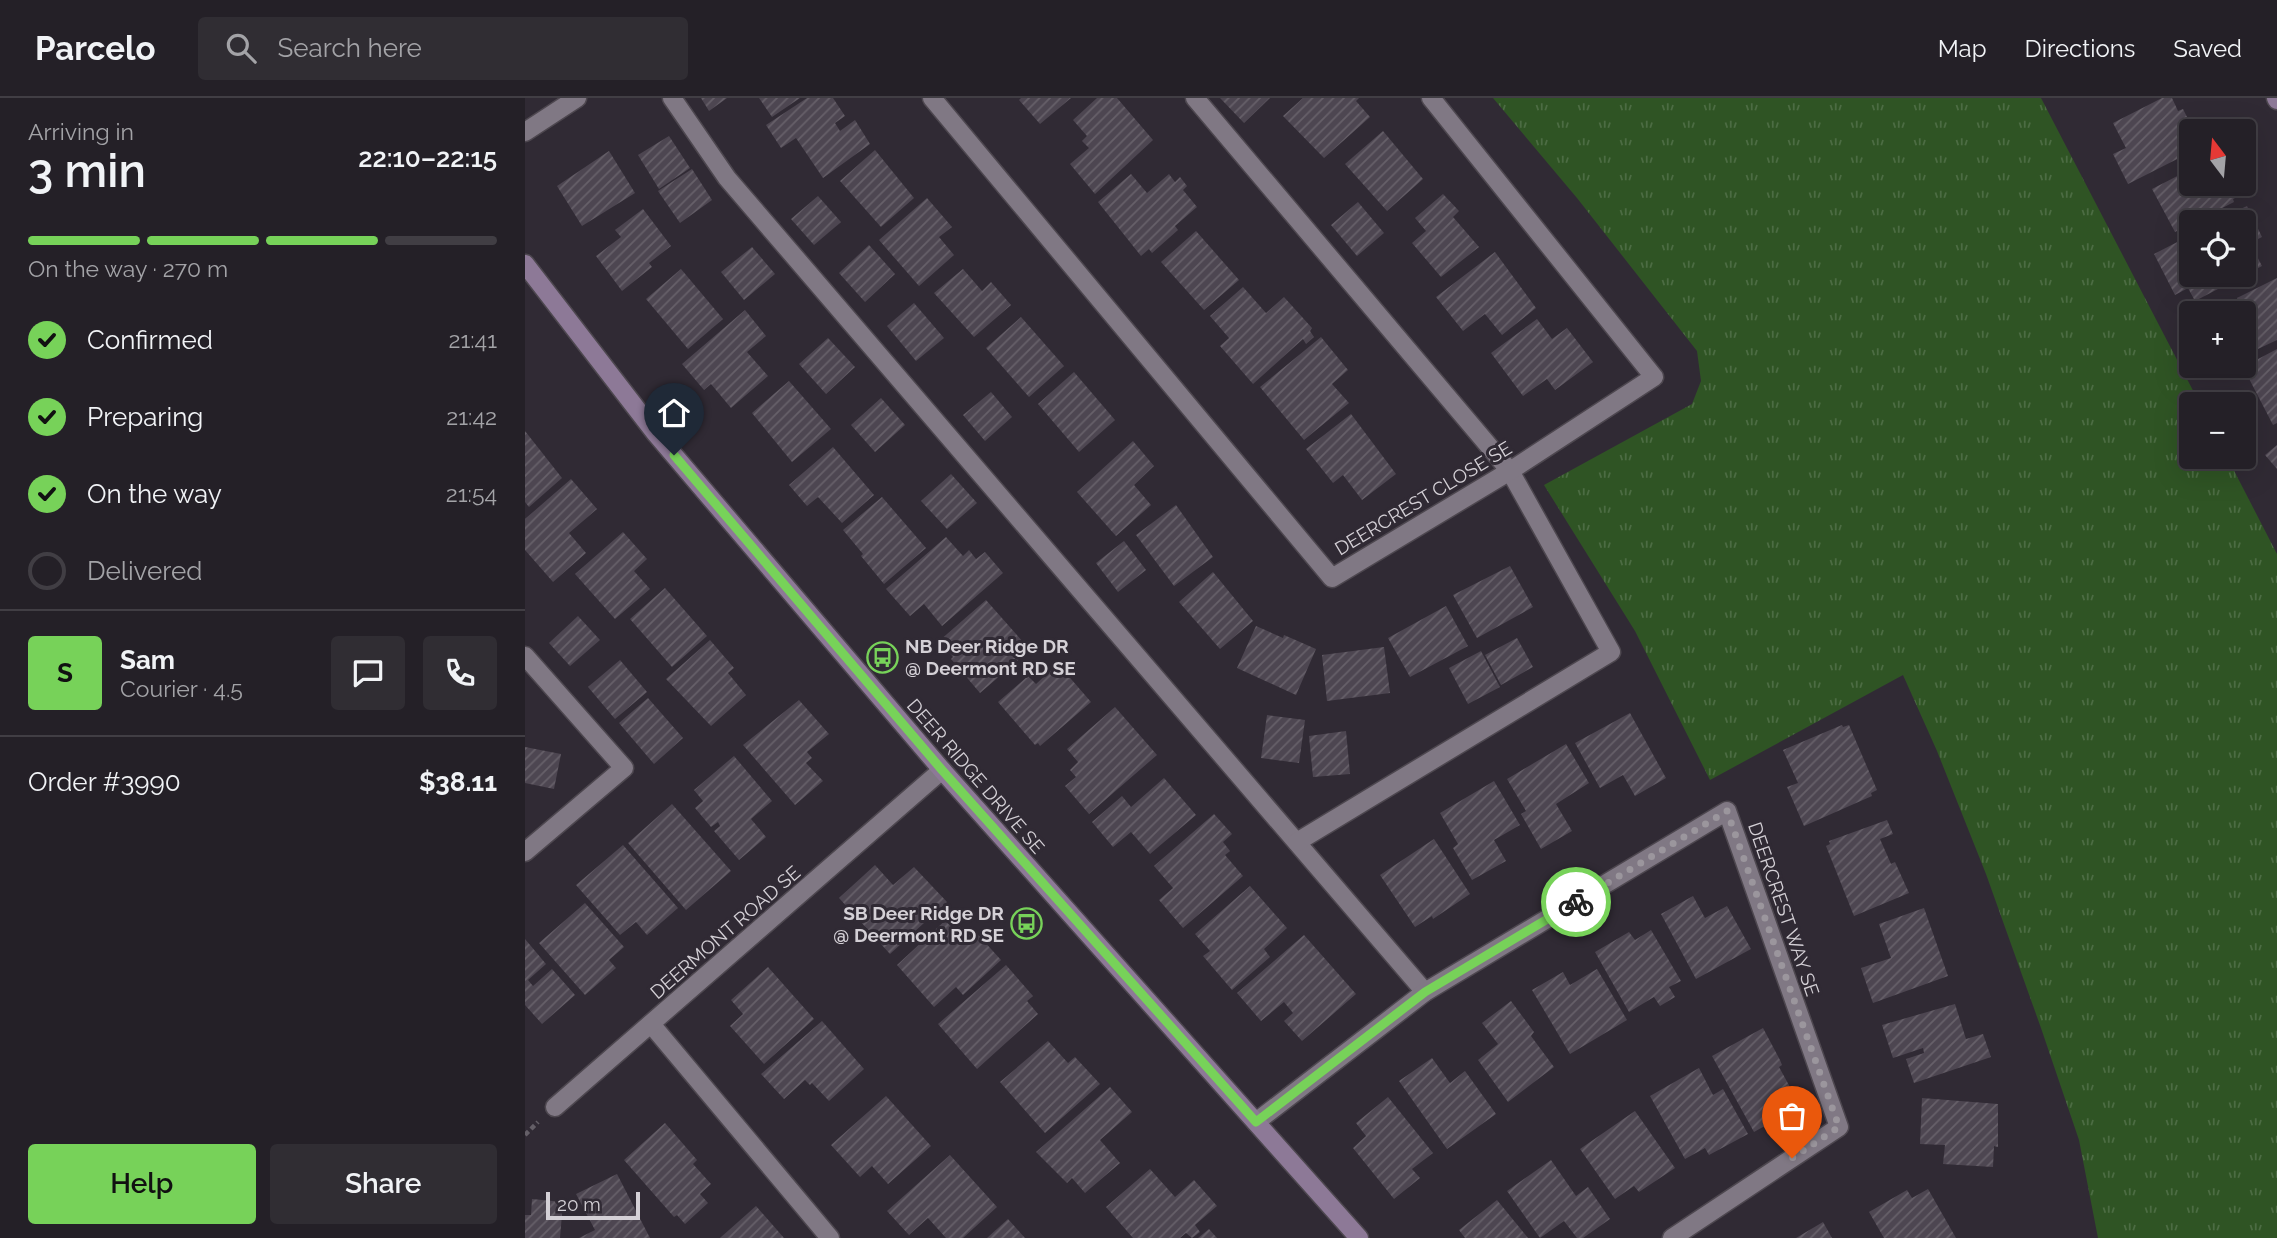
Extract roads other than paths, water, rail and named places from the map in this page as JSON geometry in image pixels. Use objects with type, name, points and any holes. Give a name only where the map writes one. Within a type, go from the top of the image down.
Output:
[{"type":"street","points":[[525,132],[577,98]]},
{"type":"street","points":[[672,98],[727,178],[1425,992]]},
{"type":"street","name":"DEERCREST CLOSE SE","points":[[932,98],[1332,578],[1510,471],[1654,377],[1431,98]]},
{"type":"street","points":[[1195,98],[1510,471],[1611,652],[1297,842]]},
{"type":"street","name":"DEER RIDGE DRIVE SE","points":[[525,264],[656,434],[942,770],[1359,1238]]},
{"type":"street","points":[[525,656],[624,768],[525,852]]},
{"type":"street","name":"DEERMONT ROAD SE","points":[[830,1238],[651,1024],[942,770]]},
{"type":"street","name":"DEERCREST WAY SE","points":[[1256,1122],[1425,992],[1727,811],[1839,1127],[1672,1238]]},
{"type":"street","points":[[555,1107],[651,1024]]},
{"type":"place","name":"NB Deer Ridge DR @ Deermont RD SE","points":[[882,657]]},
{"type":"place","name":"SB Deer Ridge DR @ Deermont RD SE","points":[[1027,924]]}]
